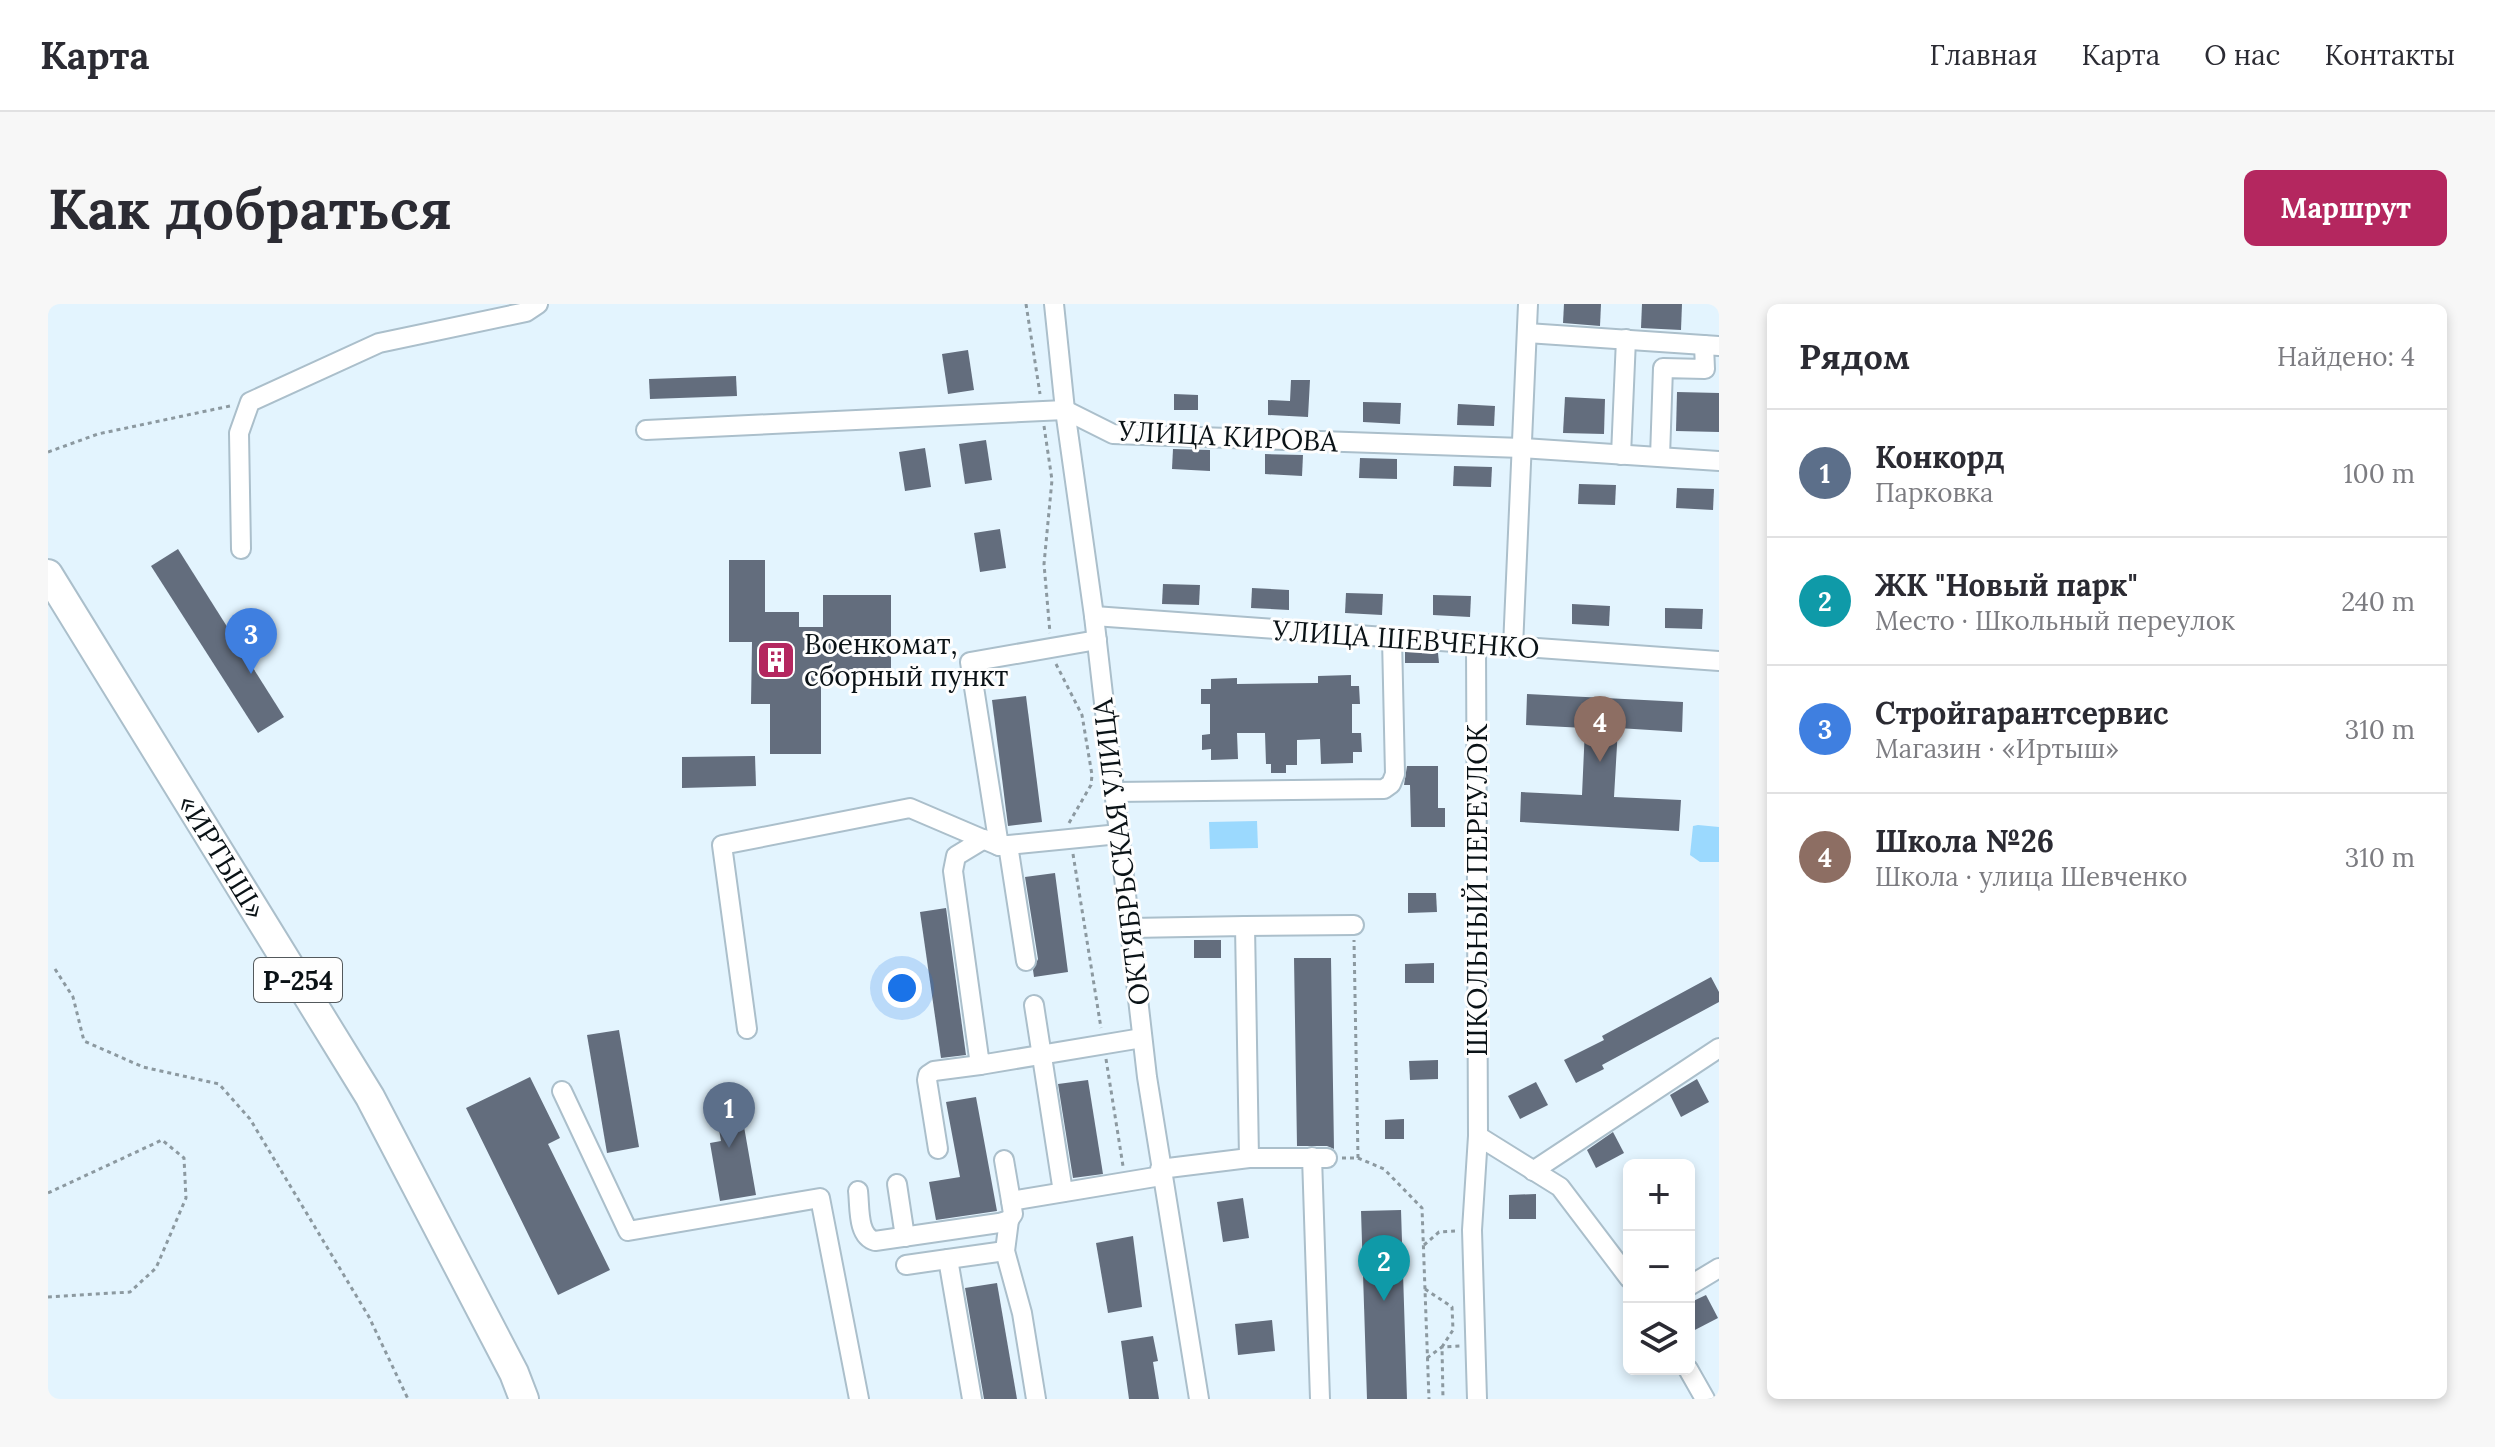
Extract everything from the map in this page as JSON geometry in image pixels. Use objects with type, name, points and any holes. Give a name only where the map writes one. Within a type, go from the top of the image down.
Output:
[{"type":"highway","name":"«ИРТЫШ»","points":[[48,574],[370,1097],[514,1373],[524,1399]]},
{"type":"street","points":[[241,549],[239,433],[250,402],[379,343],[526,312],[538,304]]},
{"type":"street","name":"ОКТЯБРЬСКАЯ УЛИЦА","points":[[1054,304],[1065,410],[1097,640],[1142,1038],[1199,1399]]},
{"type":"street","points":[[1513,647],[1528,304]]},
{"type":"street","points":[[1527,333],[1712,345],[1705,369],[1663,368],[1660,457]]},
{"type":"street","points":[[1621,455],[1626,339]]},
{"type":"street","name":"УЛИЦА КИРОВА","points":[[646,430],[1065,410],[1113,434],[1522,448],[1719,461]]},
{"type":"street","name":"УЛИЦА ШЕВЧЕНКО","points":[[1094,616],[1719,661]]},
{"type":"street","points":[[1114,792],[1384,789],[1391,784],[1395,774],[1392,638]]},
{"type":"street","points":[[1026,961],[997,843],[970,662],[1097,640]]},
{"type":"street","name":"ШКОЛЬНЫЙ ПЕРЕУЛОК","points":[[1476,644],[1478,1136],[1472,1230],[1477,1399]]},
{"type":"street","points":[[747,1029],[722,845],[910,808],[997,843]]},
{"type":"street","points":[[980,1065],[953,871],[956,856],[997,843],[1119,834]]},
{"type":"street","points":[[1130,928],[1354,925]]},
{"type":"street","points":[[1245,926],[1249,1158]]},
{"type":"street","points":[[1034,1005],[1063,1192]]},
{"type":"street","points":[[938,1149],[927,1080],[934,1071],[1142,1038]]},
{"type":"street","points":[[1533,1171],[1719,1048]]},
{"type":"street","points":[[562,1091],[628,1231],[820,1198],[859,1399]]},
{"type":"street","points":[[1478,1136],[1560,1187],[1623,1270]]},
{"type":"street","points":[[858,1191],[863,1234],[869,1240],[905,1237],[1010,1211],[1063,1192],[1125,1182],[1161,1172],[1249,1158],[1319,1158],[1320,1399]]},
{"type":"street","points":[[1004,1160],[1010,1211],[1005,1251],[1022,1313],[1036,1399]]},
{"type":"street","points":[[897,1184],[905,1237]]},
{"type":"street","points":[[906,1265],[1005,1251]]},
{"type":"street","points":[[948,1259],[972,1399]]},
{"type":"street","points":[[1695,1282],[1719,1268]]},
{"type":"street","points":[[1691,1375],[1705,1399]]},
{"type":"path","points":[[1026,304],[1052,480],[1044,578],[1052,648],[1056,665],[1082,715],[1092,775],[1091,785],[1069,824],[1125,1182]]},
{"type":"path","points":[[48,452],[98,434],[250,402]]},
{"type":"path","points":[[1354,925],[1358,1158]]},
{"type":"path","points":[[55,969],[73,997],[84,1041],[143,1067],[219,1084],[250,1119],[369,1317],[408,1399]]},
{"type":"path","points":[[48,1193],[162,1140],[184,1158],[186,1198],[156,1268],[130,1292],[48,1297]]},
{"type":"path","points":[[1319,1158],[1358,1158],[1384,1169],[1422,1208],[1429,1399]]},
{"type":"path","points":[[1424,1245],[1439,1232],[1472,1230]]},
{"type":"path","points":[[1425,1289],[1452,1307],[1453,1330],[1442,1347],[1427,1358]]},
{"type":"path","points":[[1442,1347],[1474,1346]]},
{"type":"path","points":[[1442,1347],[1443,1399]]},
{"type":"shaded area","points":[[1257,821],[1258,848],[1210,849],[1209,822]]},
{"type":"shaded area","points":[[1693,826],[1719,827],[1719,862],[1700,862],[1690,855]]},
{"type":"building","points":[[1564,304],[1601,304],[1600,326],[1563,323]]},
{"type":"building","points":[[1642,304],[1682,304],[1681,330],[1641,328]]},
{"type":"building","points":[[968,350],[974,390],[948,394],[942,354]]},
{"type":"building","points":[[736,376],[737,396],[650,399],[649,379]]},
{"type":"building","points":[[1291,380],[1310,380],[1308,417],[1268,415],[1268,400],[1290,401]]},
{"type":"building","points":[[1677,392],[1719,393],[1719,432],[1676,431]]},
{"type":"building","points":[[1174,394],[1198,395],[1198,410],[1174,410]]},
{"type":"building","points":[[1565,397],[1605,399],[1604,434],[1563,433]]},
{"type":"building","points":[[1363,402],[1401,403],[1400,424],[1363,422]]},
{"type":"building","points":[[1458,404],[1495,406],[1494,426],[1457,425]]},
{"type":"building","points":[[986,440],[992,480],[965,484],[959,444]]},
{"type":"building","points":[[925,448],[931,487],[905,491],[899,452]]},
{"type":"building","points":[[1173,449],[1210,450],[1210,471],[1172,469]]},
{"type":"building","points":[[1265,454],[1303,455],[1302,476],[1265,474]]},
{"type":"building","points":[[1360,458],[1397,459],[1397,479],[1359,478]]},
{"type":"building","points":[[1454,466],[1492,467],[1491,487],[1453,486]]},
{"type":"building","points":[[1579,484],[1616,485],[1615,505],[1578,504]]},
{"type":"building","points":[[1677,488],[1714,489],[1713,510],[1676,508]]},
{"type":"building","points":[[1000,529],[1006,568],[980,572],[974,533]]},
{"type":"building","points":[[178,549],[284,717],[258,733],[151,566]]},
{"type":"building","name":"Военкомат, сборный пункт","points":[[729,560],[765,560],[765,612],[799,612],[799,627],[823,627],[823,595],[891,595],[891,673],[821,673],[821,754],[770,754],[770,704],[751,704],[752,642],[729,642]]},
{"type":"building","points":[[1163,584],[1200,585],[1199,605],[1162,604]]},
{"type":"building","points":[[1252,588],[1289,590],[1289,610],[1251,608]]},
{"type":"building","points":[[1346,593],[1383,594],[1382,615],[1345,613]]},
{"type":"building","points":[[1433,595],[1471,596],[1470,617],[1433,615]]},
{"type":"building","points":[[1572,604],[1610,606],[1609,626],[1572,624]]},
{"type":"building","points":[[1665,608],[1703,609],[1702,629],[1665,628]]},
{"type":"building","points":[[1405,650],[1438,653],[1439,663],[1405,663]]},
{"type":"building","points":[[1351,675],[1351,686],[1359,686],[1360,704],[1352,704],[1352,733],[1361,733],[1362,752],[1353,752],[1353,763],[1321,764],[1320,739],[1297,740],[1297,765],[1286,765],[1286,773],[1271,773],[1271,764],[1266,764],[1265,733],[1237,733],[1238,759],[1211,760],[1211,749],[1202,750],[1202,735],[1210,734],[1210,704],[1201,704],[1201,689],[1211,689],[1211,679],[1237,678],[1237,684],[1318,683],[1318,676]]},
{"type":"building","points":[[1527,694],[1683,702],[1682,732],[1618,728],[1614,797],[1681,800],[1679,831],[1520,822],[1521,792],[1582,795],[1585,728],[1526,725]]},
{"type":"building","points":[[1026,696],[1042,822],[1008,826],[992,700]]},
{"type":"building","points":[[755,756],[756,786],[682,788],[682,757]]},
{"type":"building","points":[[1407,766],[1438,766],[1438,808],[1445,808],[1445,827],[1411,827],[1410,785],[1404,785]]},
{"type":"building","points":[[1055,873],[1068,972],[1034,977],[1033,970],[1038,959],[1025,877]]},
{"type":"building","points":[[1408,893],[1436,893],[1437,912],[1408,913]]},
{"type":"building","points":[[946,908],[966,1055],[941,1058],[920,912]]},
{"type":"building","points":[[1194,940],[1221,940],[1221,958],[1194,958]]},
{"type":"building","points":[[1294,958],[1331,958],[1334,1149],[1327,1146],[1297,1146]]},
{"type":"building","points":[[1434,963],[1434,983],[1405,983],[1405,964]]},
{"type":"building","points":[[1711,977],[1719,992],[1719,1002],[1602,1065],[1604,1069],[1576,1083],[1564,1060]]},
{"type":"building","points":[[619,1030],[639,1147],[607,1153],[587,1035]]},
{"type":"building","points":[[1438,1060],[1438,1079],[1410,1080],[1409,1061]]},
{"type":"building","points":[[530,1077],[560,1138],[548,1144],[610,1270],[558,1295],[466,1108]]},
{"type":"building","points":[[1697,1079],[1709,1102],[1681,1117],[1670,1095]]},
{"type":"building","points":[[1088,1080],[1103,1174],[1073,1178],[1058,1084]]},
{"type":"building","points":[[1536,1082],[1548,1105],[1520,1119],[1508,1096]]},
{"type":"building","points":[[976,1097],[997,1211],[936,1220],[929,1182],[960,1177],[946,1102]]},
{"type":"building","points":[[739,1098],[756,1195],[720,1201],[710,1143],[721,1141],[714,1102]]},
{"type":"building","points":[[1404,1119],[1404,1139],[1385,1139],[1385,1120]]},
{"type":"building","points":[[1613,1132],[1624,1153],[1596,1168],[1587,1150]]},
{"type":"building","points":[[1536,1194],[1536,1219],[1509,1219],[1509,1195]]},
{"type":"building","points":[[1243,1198],[1249,1238],[1223,1242],[1217,1202]]},
{"type":"building","points":[[1401,1210],[1407,1399],[1367,1399],[1361,1211]]},
{"type":"building","points":[[1133,1236],[1142,1307],[1108,1313],[1096,1243]]},
{"type":"building","points":[[997,1283],[1017,1399],[984,1399],[965,1288]]},
{"type":"building","points":[[1706,1295],[1718,1318],[1695,1330],[1695,1303]]},
{"type":"building","points":[[1272,1320],[1275,1351],[1238,1355],[1235,1324]]},
{"type":"building","points":[[1153,1336],[1158,1361],[1153,1362],[1159,1399],[1129,1399],[1121,1341]]},
{"type":"place","name":"Военкомат, сборный пункт","points":[[776,660]]},
{"type":"place","name":"Стройгарантсервис","points":[[251,674]]},
{"type":"place","name":"Школа №26","points":[[1600,762]]},
{"type":"place","name":"Конкорд","points":[[729,1148]]},
{"type":"place","name":"ЖК \"Новый парк\"","points":[[1384,1301]]}]
